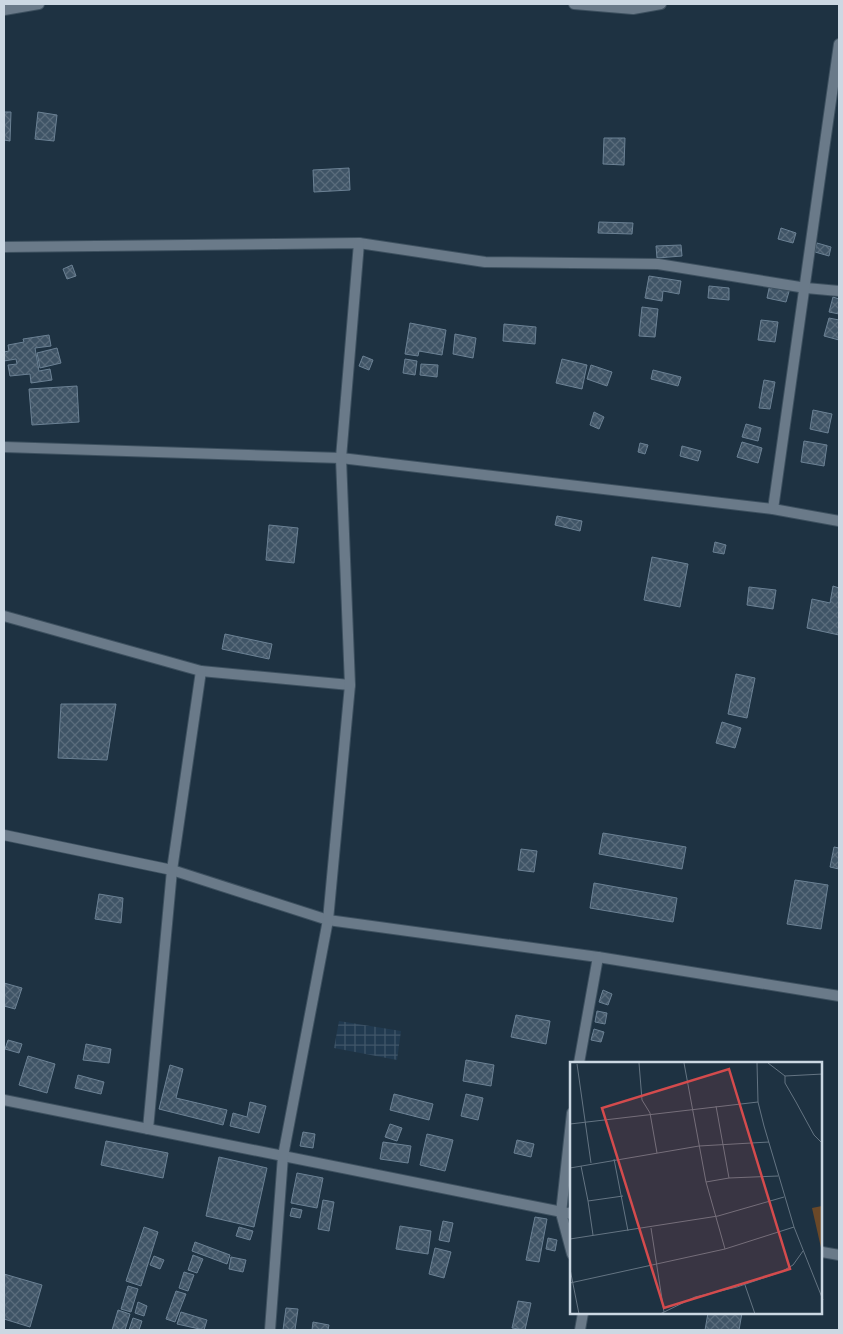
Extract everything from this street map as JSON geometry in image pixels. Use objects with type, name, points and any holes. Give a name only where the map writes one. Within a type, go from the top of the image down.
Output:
[{"type":"street","points":[[4,10],[39,4]]},
{"type":"street","points":[[574,4],[633,8],[662,4]]},
{"type":"street","points":[[773,509],[806,288],[839,44]]},
{"type":"street","points":[[270,1330],[283,1156],[328,920],[350,685],[341,458],[359,243]]},
{"type":"street","points":[[4,247],[359,243],[485,262],[658,264],[806,288],[839,291]]},
{"type":"street","points":[[4,447],[341,458],[773,509],[839,521]]},
{"type":"street","points":[[4,616],[201,671],[350,685]]},
{"type":"street","points":[[148,1129],[172,870],[201,671]]},
{"type":"street","points":[[4,835],[172,870],[328,920],[598,956],[839,996]]},
{"type":"street","points":[[579,1062],[598,956]]},
{"type":"street","points":[[4,1100],[566,1213]]},
{"type":"street","points":[[570,1146],[566,1213],[570,1240]]},
{"type":"street","points":[[823,1252],[839,1254]]},
{"type":"street","points":[[580,1330],[584,1314]]},
{"type":"shaded area","points":[[339,1021],[401,1031],[397,1060],[334,1048]]},
{"type":"building","points":[[4,112],[11,112],[10,141],[4,140]]},
{"type":"building","points":[[38,112],[57,115],[54,141],[35,139]]},
{"type":"building","points":[[604,138],[625,138],[624,165],[603,164]]},
{"type":"building","points":[[349,168],[350,190],[314,192],[313,170]]},
{"type":"building","points":[[599,222],[633,223],[632,234],[598,233]]},
{"type":"building","points":[[781,228],[796,233],[793,243],[778,239]]},
{"type":"building","points":[[817,243],[831,247],[829,256],[815,252]]},
{"type":"building","points":[[681,245],[682,256],[657,258],[656,246]]},
{"type":"building","points":[[72,265],[76,276],[67,279],[63,269]]},
{"type":"building","points":[[649,276],[681,281],[679,294],[663,291],[662,301],[645,298]]},
{"type":"building","points":[[770,284],[790,288],[786,302],[767,298]]},
{"type":"building","points":[[709,286],[729,288],[729,300],[708,298]]},
{"type":"building","points":[[833,297],[839,299],[839,314],[829,312]]},
{"type":"building","points":[[642,307],[658,309],[655,337],[639,336]]},
{"type":"building","points":[[829,318],[839,320],[839,340],[824,336]]},
{"type":"building","points":[[761,320],[778,322],[775,342],[758,340]]},
{"type":"building","points":[[410,323],[446,330],[442,355],[419,351],[418,356],[405,354]]},
{"type":"building","points":[[504,324],[536,327],[535,344],[503,341]]},
{"type":"building","points":[[455,334],[476,338],[473,358],[453,354]]},
{"type":"building","points":[[49,335],[51,346],[35,348],[39,371],[50,369],[52,380],[31,383],[30,374],[10,376],[8,365],[17,364],[16,359],[4,361],[4,352],[9,351],[8,345],[24,342],[23,339]]},
{"type":"building","points":[[57,348],[61,363],[40,368],[37,353]]},
{"type":"building","points":[[363,356],[373,360],[369,370],[359,366]]},
{"type":"building","points":[[405,359],[417,361],[415,375],[403,373]]},
{"type":"building","points":[[562,359],[587,365],[582,389],[556,383]]},
{"type":"building","points":[[421,364],[438,365],[437,377],[420,375]]},
{"type":"building","points":[[591,365],[612,372],[607,386],[587,379]]},
{"type":"building","points":[[653,370],[681,377],[678,386],[651,379]]},
{"type":"building","points":[[764,380],[775,382],[770,409],[759,408]]},
{"type":"building","points":[[77,386],[79,422],[32,425],[29,389]]},
{"type":"building","points":[[813,410],[832,414],[828,433],[810,429]]},
{"type":"building","points":[[594,412],[604,417],[599,429],[590,425]]},
{"type":"building","points":[[746,424],[761,428],[758,441],[742,437]]},
{"type":"building","points":[[804,441],[827,445],[824,466],[801,462]]},
{"type":"building","points":[[742,442],[762,448],[758,463],[737,457]]},
{"type":"building","points":[[640,443],[648,445],[645,454],[638,452]]},
{"type":"building","points":[[682,446],[701,451],[698,461],[680,456]]},
{"type":"building","points":[[557,516],[582,521],[580,531],[555,525]]},
{"type":"building","points":[[269,525],[298,528],[294,563],[266,560]]},
{"type":"building","points":[[715,542],[726,545],[724,554],[713,552]]},
{"type":"building","points":[[652,557],[688,564],[680,607],[644,600]]},
{"type":"building","points":[[833,586],[839,588],[839,635],[807,628],[812,599],[830,603]]},
{"type":"building","points":[[749,587],[776,590],[773,609],[747,605]]},
{"type":"building","points":[[225,634],[272,644],[269,659],[222,649]]},
{"type":"building","points":[[736,674],[755,678],[747,718],[728,714]]},
{"type":"building","points":[[61,704],[116,704],[107,760],[58,758]]},
{"type":"building","points":[[722,722],[741,728],[735,748],[716,743]]},
{"type":"building","points":[[603,833],[686,847],[682,869],[599,854]]},
{"type":"building","points":[[834,847],[839,848],[839,869],[830,867]]},
{"type":"building","points":[[521,849],[537,851],[534,872],[518,870]]},
{"type":"building","points":[[795,880],[828,885],[821,929],[787,924]]},
{"type":"building","points":[[594,883],[677,898],[673,922],[590,908]]},
{"type":"building","points":[[99,894],[123,898],[121,923],[95,919]]},
{"type":"building","points":[[4,983],[22,988],[15,1009],[4,1006]]},
{"type":"building","points":[[603,990],[612,994],[608,1005],[599,1002]]},
{"type":"building","points":[[597,1011],[607,1013],[605,1024],[595,1022]]},
{"type":"building","points":[[516,1015],[550,1021],[546,1044],[511,1037]]},
{"type":"building","points":[[594,1029],[604,1032],[601,1042],[591,1040]]},
{"type":"building","points":[[8,1040],[22,1044],[19,1053],[5,1049]]},
{"type":"building","points":[[86,1044],[111,1049],[109,1063],[83,1060]]},
{"type":"building","points":[[28,1056],[55,1064],[47,1093],[19,1085]]},
{"type":"building","points":[[466,1060],[494,1065],[491,1086],[463,1081]]},
{"type":"building","points":[[170,1065],[183,1069],[176,1098],[227,1110],[223,1125],[159,1109]]},
{"type":"building","points":[[78,1075],[104,1082],[101,1094],[75,1088]]},
{"type":"building","points":[[394,1094],[433,1104],[429,1120],[390,1110]]},
{"type":"building","points":[[466,1094],[483,1098],[478,1120],[461,1116]]},
{"type":"building","points":[[250,1102],[266,1106],[259,1133],[230,1126],[233,1113],[247,1117]]},
{"type":"building","points":[[390,1124],[402,1128],[397,1141],[385,1137]]},
{"type":"building","points":[[303,1132],[315,1134],[313,1148],[300,1146]]},
{"type":"building","points":[[427,1134],[453,1140],[445,1171],[420,1165]]},
{"type":"building","points":[[517,1140],[534,1144],[531,1157],[514,1153]]},
{"type":"building","points":[[106,1141],[168,1153],[163,1178],[101,1165]]},
{"type":"building","points":[[383,1142],[411,1146],[408,1163],[380,1159]]},
{"type":"building","points":[[219,1157],[267,1168],[254,1227],[206,1216]]},
{"type":"building","points":[[297,1173],[323,1178],[317,1208],[291,1203]]},
{"type":"building","points":[[323,1200],[334,1202],[329,1231],[318,1229]]},
{"type":"building","points":[[292,1208],[302,1210],[300,1218],[290,1216]]},
{"type":"building","points":[[535,1217],[547,1219],[539,1262],[526,1260]]},
{"type":"building","points":[[443,1221],[453,1223],[449,1242],[439,1240]]},
{"type":"building","points":[[400,1226],[431,1231],[428,1254],[396,1249]]},
{"type":"building","points":[[144,1227],[158,1232],[141,1286],[126,1281]]},
{"type":"building","points":[[239,1227],[253,1231],[250,1240],[236,1236]]},
{"type":"building","points":[[548,1238],[557,1240],[555,1251],[546,1249]]},
{"type":"building","points":[[195,1242],[230,1255],[227,1264],[192,1251]]},
{"type":"building","points":[[435,1248],[451,1252],[444,1278],[429,1274]]},
{"type":"building","points":[[193,1255],[203,1259],[197,1273],[188,1270]]},
{"type":"building","points":[[154,1256],[164,1260],[160,1269],[150,1265]]},
{"type":"building","points":[[231,1257],[246,1260],[243,1272],[229,1269]]},
{"type":"building","points":[[184,1272],[194,1275],[188,1291],[179,1288]]},
{"type":"building","points":[[4,1274],[42,1285],[30,1327],[4,1319]]},
{"type":"building","points":[[128,1286],[138,1289],[131,1312],[121,1309]]},
{"type":"building","points":[[176,1291],[186,1294],[175,1322],[166,1319]]},
{"type":"building","points":[[518,1301],[531,1303],[525,1330],[512,1328]]},
{"type":"building","points":[[138,1302],[147,1306],[144,1316],[135,1313]]},
{"type":"building","points":[[286,1308],[298,1309],[295,1330],[283,1330]]},
{"type":"building","points":[[118,1310],[130,1314],[125,1330],[112,1330]]},
{"type":"building","points":[[181,1312],[207,1320],[204,1330],[177,1324]]},
{"type":"building","points":[[708,1314],[742,1314],[739,1330],[705,1330]]},
{"type":"building","points":[[133,1318],[142,1321],[139,1330],[129,1330]]},
{"type":"building","points":[[313,1322],[329,1325],[328,1330],[312,1330]]}]
